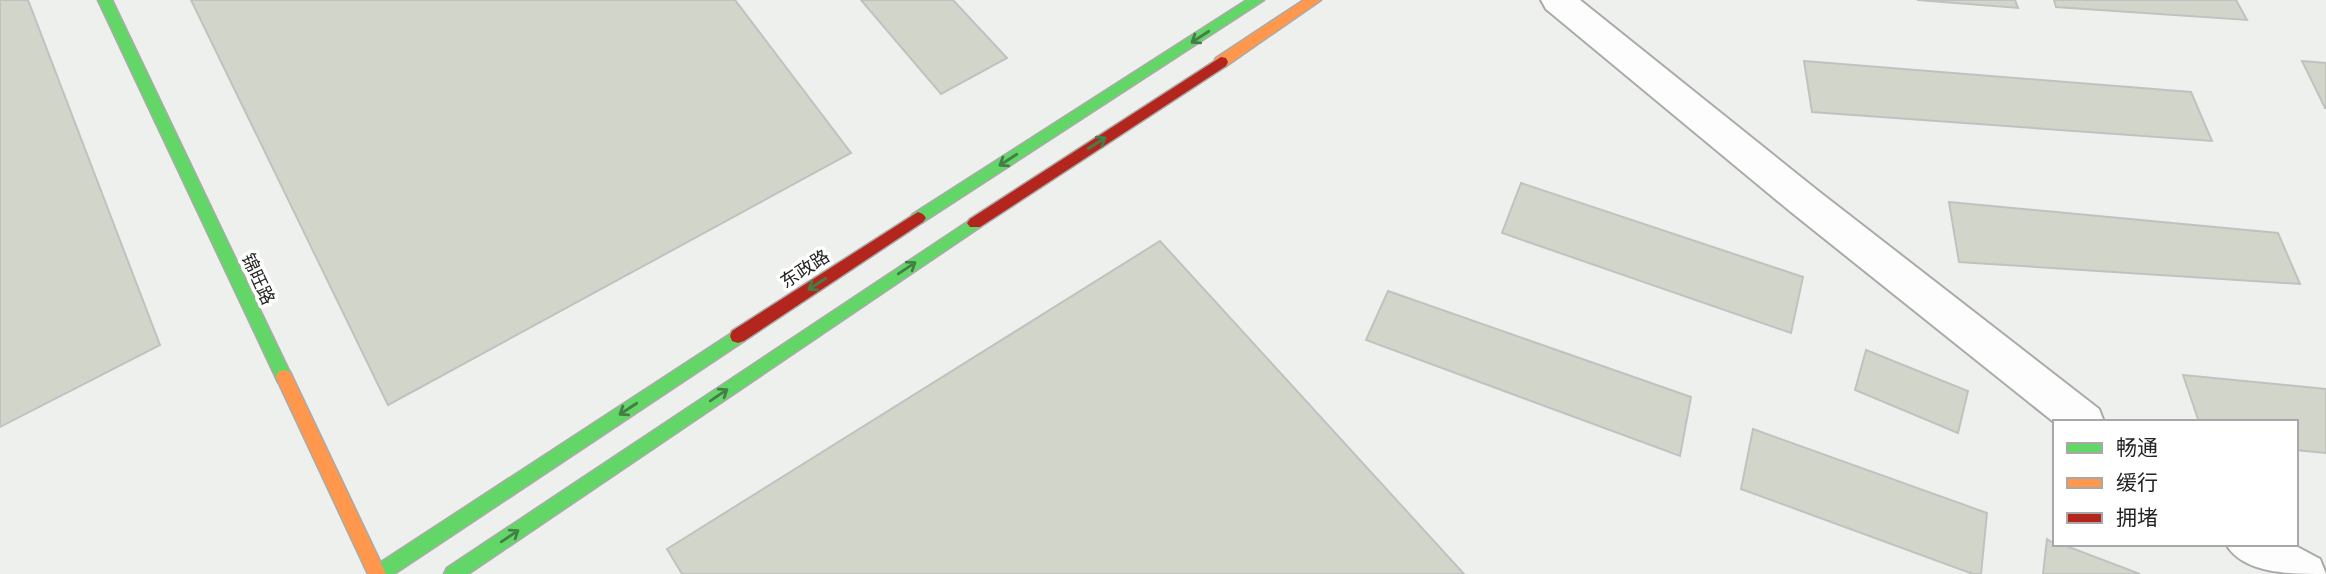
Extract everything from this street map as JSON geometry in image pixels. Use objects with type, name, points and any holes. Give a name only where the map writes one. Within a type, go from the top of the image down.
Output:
[{"type":"main road","name":"锦旺路","points":[[105,0],[377,574]]},
{"type":"main road","name":"东政路","points":[[377,574],[880,243],[1257,0]]},
{"type":"main road","points":[[453,574],[1314,0]]},
{"type":"street","points":[[1558,0],[1804,201],[2081,420]]},
{"type":"street","points":[[2252,546],[2304,574]]},
{"type":"building","points":[[0,0],[28,0],[160,345],[0,427]]},
{"type":"building","points":[[191,0],[735,0],[851,153],[388,405]]},
{"type":"building","points":[[861,0],[953,0],[1007,58],[941,94]]},
{"type":"building","points":[[1917,0],[2015,0],[2018,8]]},
{"type":"building","points":[[2054,0],[2236,0],[2247,20],[2056,7]]},
{"type":"building","points":[[1804,61],[2191,92],[2212,141],[1812,112]]},
{"type":"building","points":[[2302,61],[2326,63],[2326,108],[2325,108]]},
{"type":"building","points":[[1521,183],[1803,277],[1791,333],[1502,233]]},
{"type":"building","points":[[1949,202],[2278,233],[2300,284],[1959,262]]},
{"type":"building","points":[[1160,241],[1464,574],[682,574],[667,549]]},
{"type":"building","points":[[1388,291],[1691,397],[1680,456],[1366,340]]},
{"type":"building","points":[[1866,350],[1968,391],[1958,433],[1855,390]]},
{"type":"building","points":[[2183,375],[2326,389],[2326,453],[2298,450],[2298,420],[2198,420]]},
{"type":"building","points":[[1753,429],[1987,513],[1981,574],[1973,574],[1741,489]]},
{"type":"building","points":[[2047,539],[2053,543],[2053,546],[2066,546],[2140,574],[2043,574]]},
{"type":"traffic: fast","points":[[105,0],[284,377]]},
{"type":"traffic: fast","points":[[918,218],[1257,0]]},
{"type":"traffic: fast","points":[[453,574],[975,223]]},
{"type":"traffic: fast","points":[[378,574],[738,336]]},
{"type":"traffic: slow","points":[[1221,62],[1314,0]]},
{"type":"traffic: slow","points":[[284,377],[377,574]]},
{"type":"traffic: jam","points":[[975,223],[1221,62]]},
{"type":"traffic: jam","points":[[738,336],[918,218]]}]
